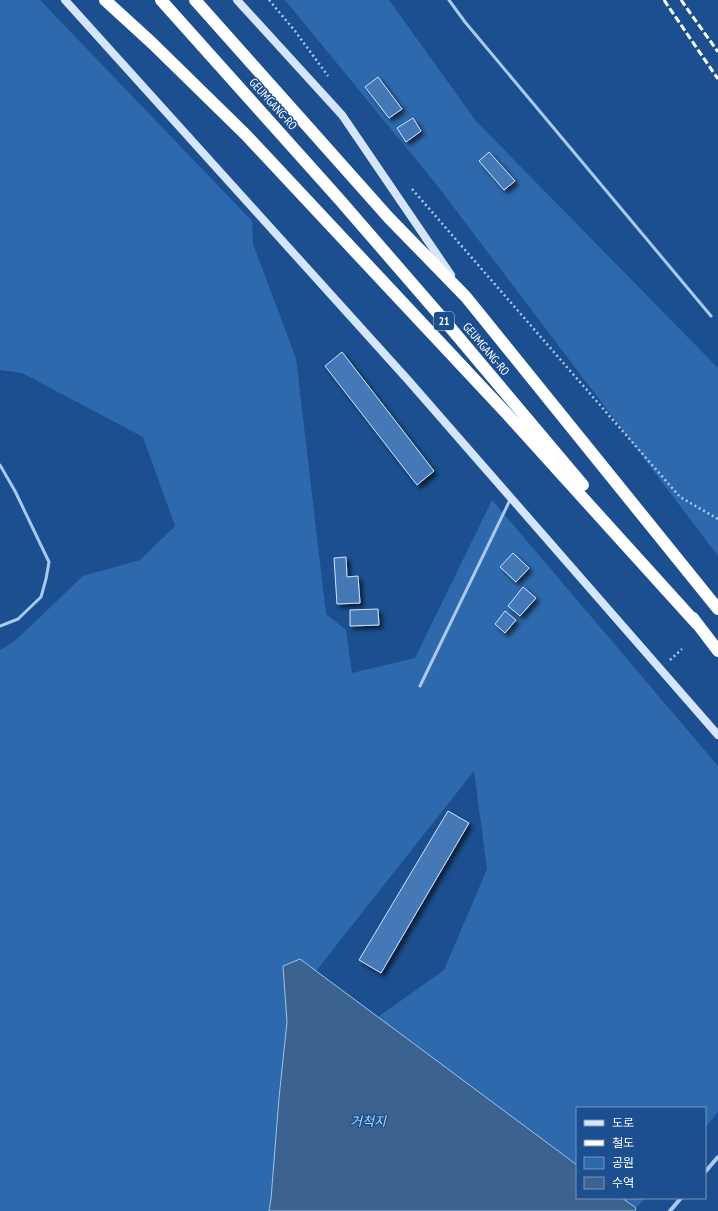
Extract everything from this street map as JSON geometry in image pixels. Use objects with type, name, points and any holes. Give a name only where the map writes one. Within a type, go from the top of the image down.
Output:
[{"type":"highway","points":[[105,0],[152,43],[246,135],[507,414],[697,624]]},
{"type":"highway","name":"GEUMGANG-RO","points":[[161,0],[339,199],[449,326],[666,583],[718,651]]},
{"type":"highway","name":"GEUMGANG-RO","points":[[195,0],[389,218],[466,297],[532,381],[718,609]]},
{"type":"street","points":[[65,0],[403,374],[718,735]]},
{"type":"street","points":[[237,0],[342,114],[466,297]]},
{"type":"street","points":[[706,1171],[718,1157]]},
{"type":"street","points":[[670,1211],[681,1199]]},
{"type":"lane","points":[[449,0],[465,22],[711,316]]},
{"type":"lane","points":[[0,465],[15,491],[49,562],[41,597],[18,619],[0,626]]},
{"type":"lane","points":[[420,686],[511,498]]},
{"type":"path","points":[[270,0],[333,82]]},
{"type":"path","points":[[408,185],[680,496],[718,518]]},
{"type":"green space","points":[[0,0],[40,0],[252,221],[253,244],[296,358],[326,614],[346,630],[352,673],[415,658],[492,500],[718,766],[718,1112],[706,1127],[706,1107],[576,1107],[576,1164],[378,1017],[444,970],[487,869],[474,771],[316,971],[300,960],[283,966],[287,1022],[269,1211],[0,1211],[0,650],[17,639],[83,576],[140,560],[175,526],[143,437],[22,373],[0,370]]},
{"type":"green space","points":[[285,0],[389,0],[476,121],[718,368],[718,556],[436,184]]},
{"type":"green space","points":[[623,1199],[644,1199],[636,1208]]},
{"type":"water","name":"거척지","points":[[300,959],[576,1164],[576,1199],[623,1199],[636,1208],[635,1211],[269,1211],[287,1022],[283,966]]},
{"type":"building","points":[[378,77],[402,109],[389,118],[365,87]]},
{"type":"building","points":[[413,118],[421,131],[406,142],[397,128]]},
{"type":"building","points":[[489,152],[515,181],[504,190],[479,161]]},
{"type":"building","points":[[342,352],[434,471],[417,485],[325,366]]},
{"type":"building","points":[[513,553],[529,568],[516,582],[500,567]]},
{"type":"building","points":[[346,557],[347,577],[358,576],[360,603],[337,604],[334,558]]},
{"type":"building","points":[[523,587],[536,598],[520,616],[508,606]]},
{"type":"building","points":[[378,609],[379,625],[350,626],[350,610]]},
{"type":"building","points":[[505,611],[516,620],[505,633],[495,624]]},
{"type":"building","points":[[448,811],[469,823],[381,973],[359,960]]},
{"type":"railway","points":[[664,0],[718,79]]},
{"type":"railway","points":[[681,0],[718,52]]}]
